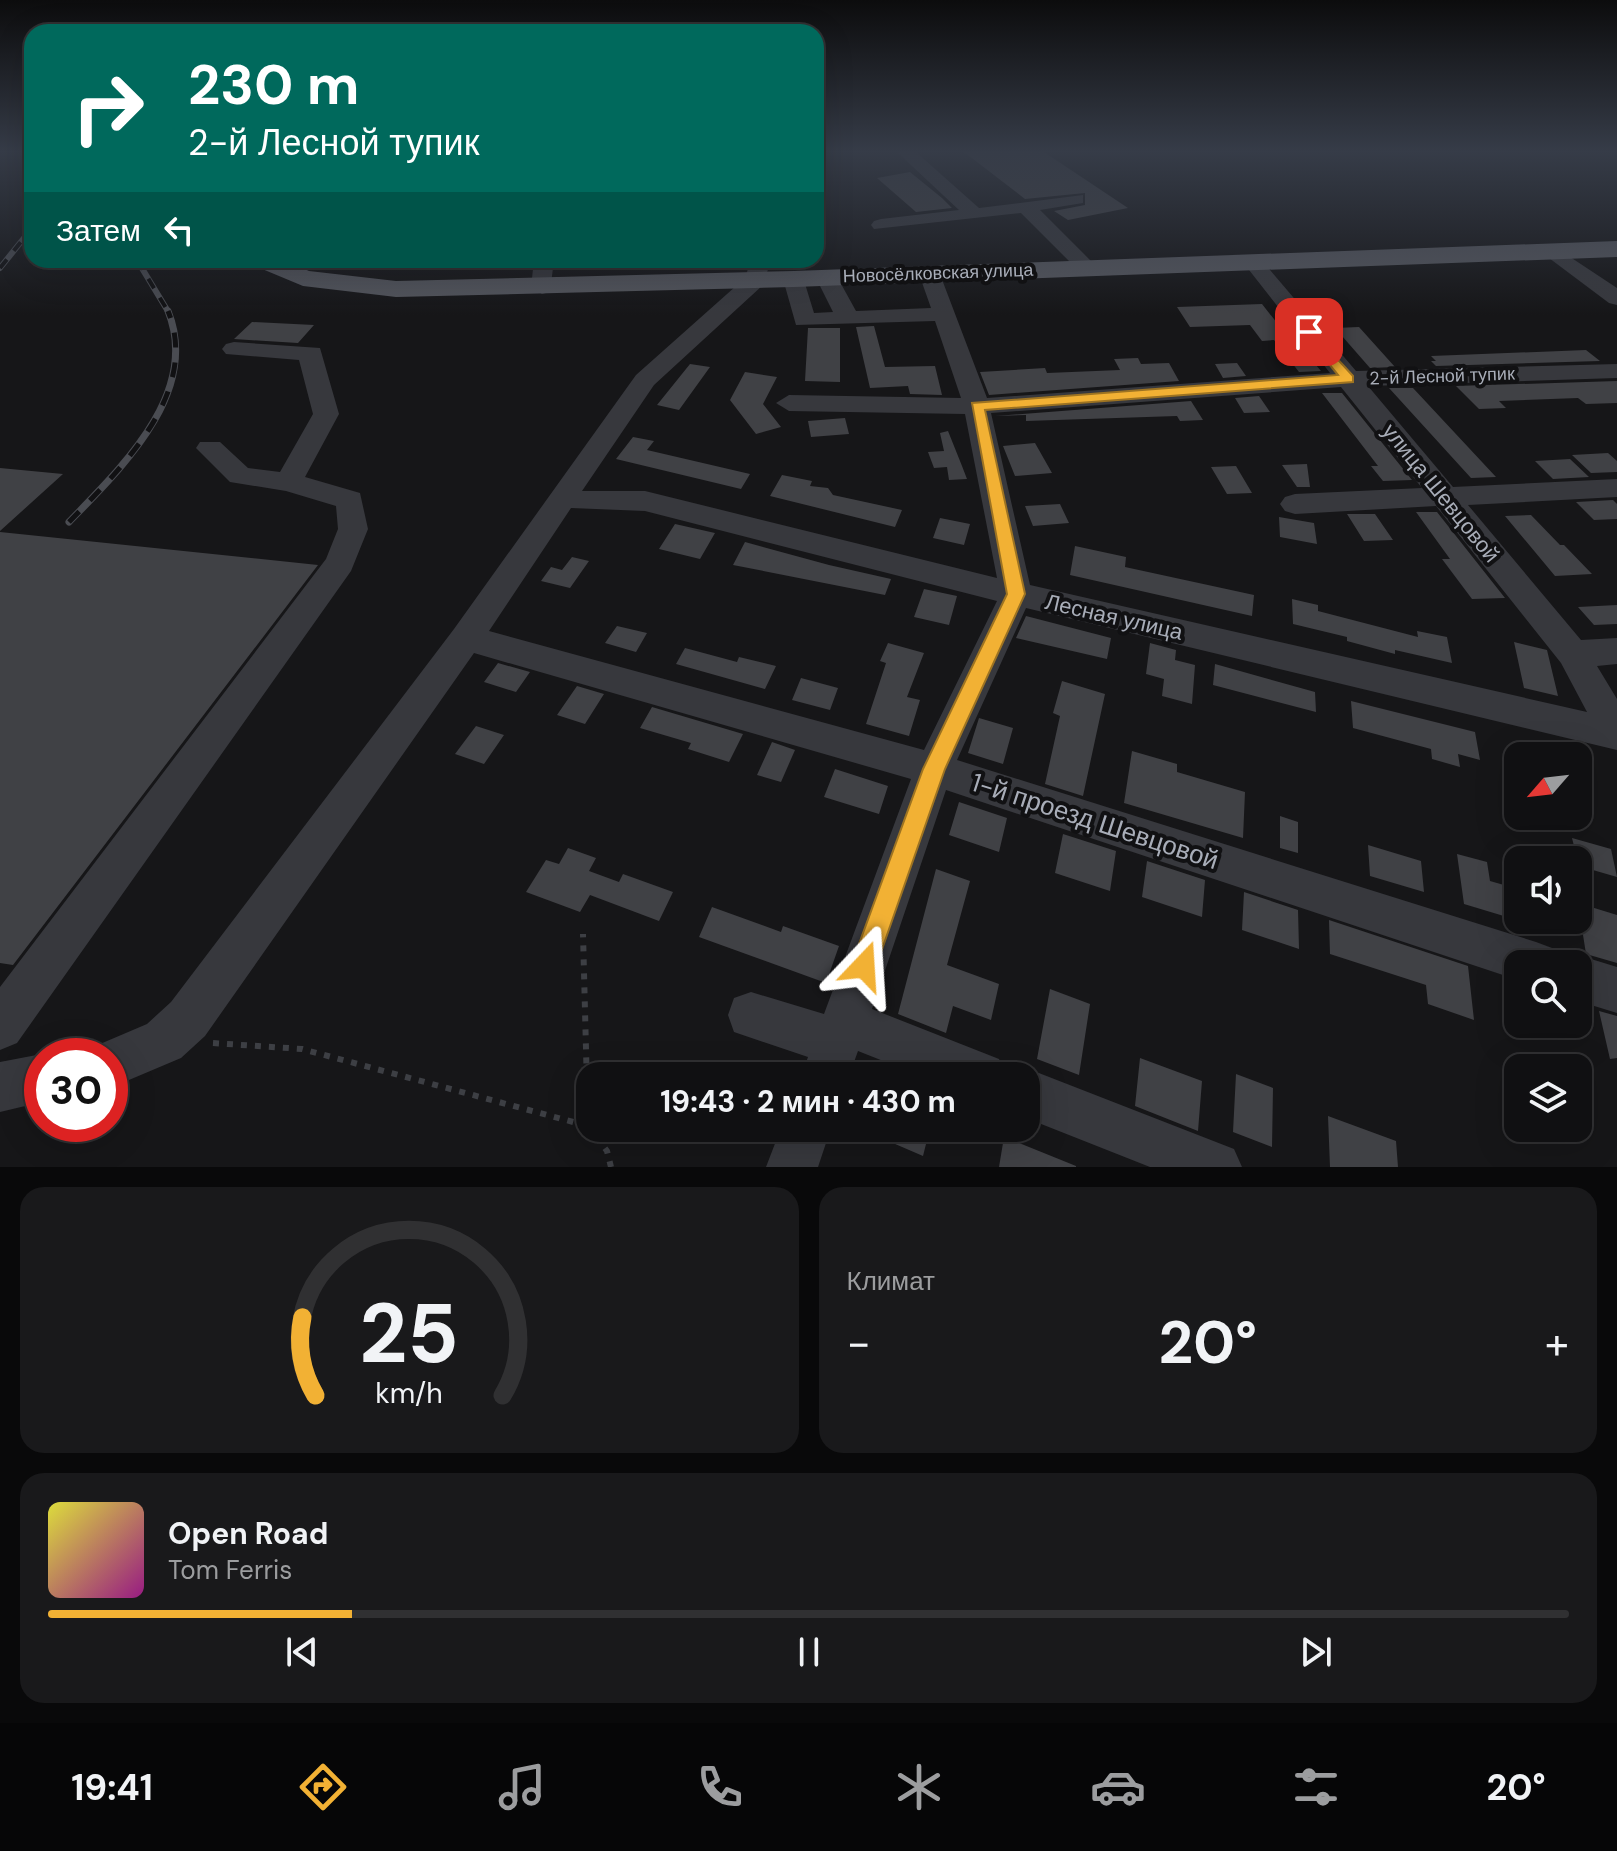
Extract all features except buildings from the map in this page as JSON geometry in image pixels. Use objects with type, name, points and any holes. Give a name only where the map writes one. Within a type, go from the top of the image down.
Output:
[{"type":"main road","name":"Новосёлковская улица","points":[[281,268],[303,278],[363,288],[543,274],[758,270],[794,279],[1617,249]]},
{"type":"street","points":[[967,206],[975,214]]},
{"type":"street","points":[[881,225],[1028,206]]},
{"type":"street","points":[[1025,207],[1086,267]]},
{"type":"street","points":[[1552,251],[1617,298]]},
{"type":"street","name":"улица Шевцовой","points":[[1252,261],[1573,654],[1617,734]]},
{"type":"street","points":[[128,1057],[164,1041],[188,1019],[466,638],[645,380],[758,270]]},
{"type":"street","points":[[835,1047],[934,769],[1016,594],[977,406],[930,274]]},
{"type":"street","points":[[827,278],[847,316]]},
{"type":"street","points":[[794,279],[804,320],[945,314]]},
{"type":"street","points":[[234,349],[311,353],[313,375],[326,414],[288,482]]},
{"type":"street","name":"2-й Лесной тупик","points":[[789,403],[977,406],[1348,379],[1617,371]]},
{"type":"street","points":[[0,1026],[340,563],[353,529],[350,500],[288,482],[240,476],[210,448]]},
{"type":"street","points":[[1295,504],[1617,488]]},
{"type":"street","name":"Лесная улица","points":[[565,497],[584,501],[645,501],[1016,594],[1617,734]]},
{"type":"street","name":"1-й проезд Шевцовой","points":[[466,638],[934,769],[1504,954]]},
{"type":"street","points":[[1573,654],[1617,651]]},
{"type":"street","points":[[1592,982],[1617,990]]},
{"type":"street","points":[[751,1015],[835,1047],[911,1062]]},
{"type":"street","points":[[0,1087],[24,1082]]},
{"type":"street","points":[[1040,1098],[1216,1167]]},
{"type":"street","points":[[792,1167],[801,1142]]},
{"type":"path","points":[[583,934],[586,1062]]},
{"type":"path","points":[[164,1041],[302,1049],[576,1123]]},
{"type":"path","points":[[600,1142],[607,1151],[611,1167]]},
{"type":"railway","points":[[0,268],[24,238]]},
{"type":"railway","points":[[142,268],[168,312]]},
{"type":"railway","points":[[69,522],[132,453],[165,400],[174,371],[175,341],[168,312]]},
{"type":"route","points":[[864,966],[934,769],[1016,594],[977,406],[1348,379],[1309,332]]}]
